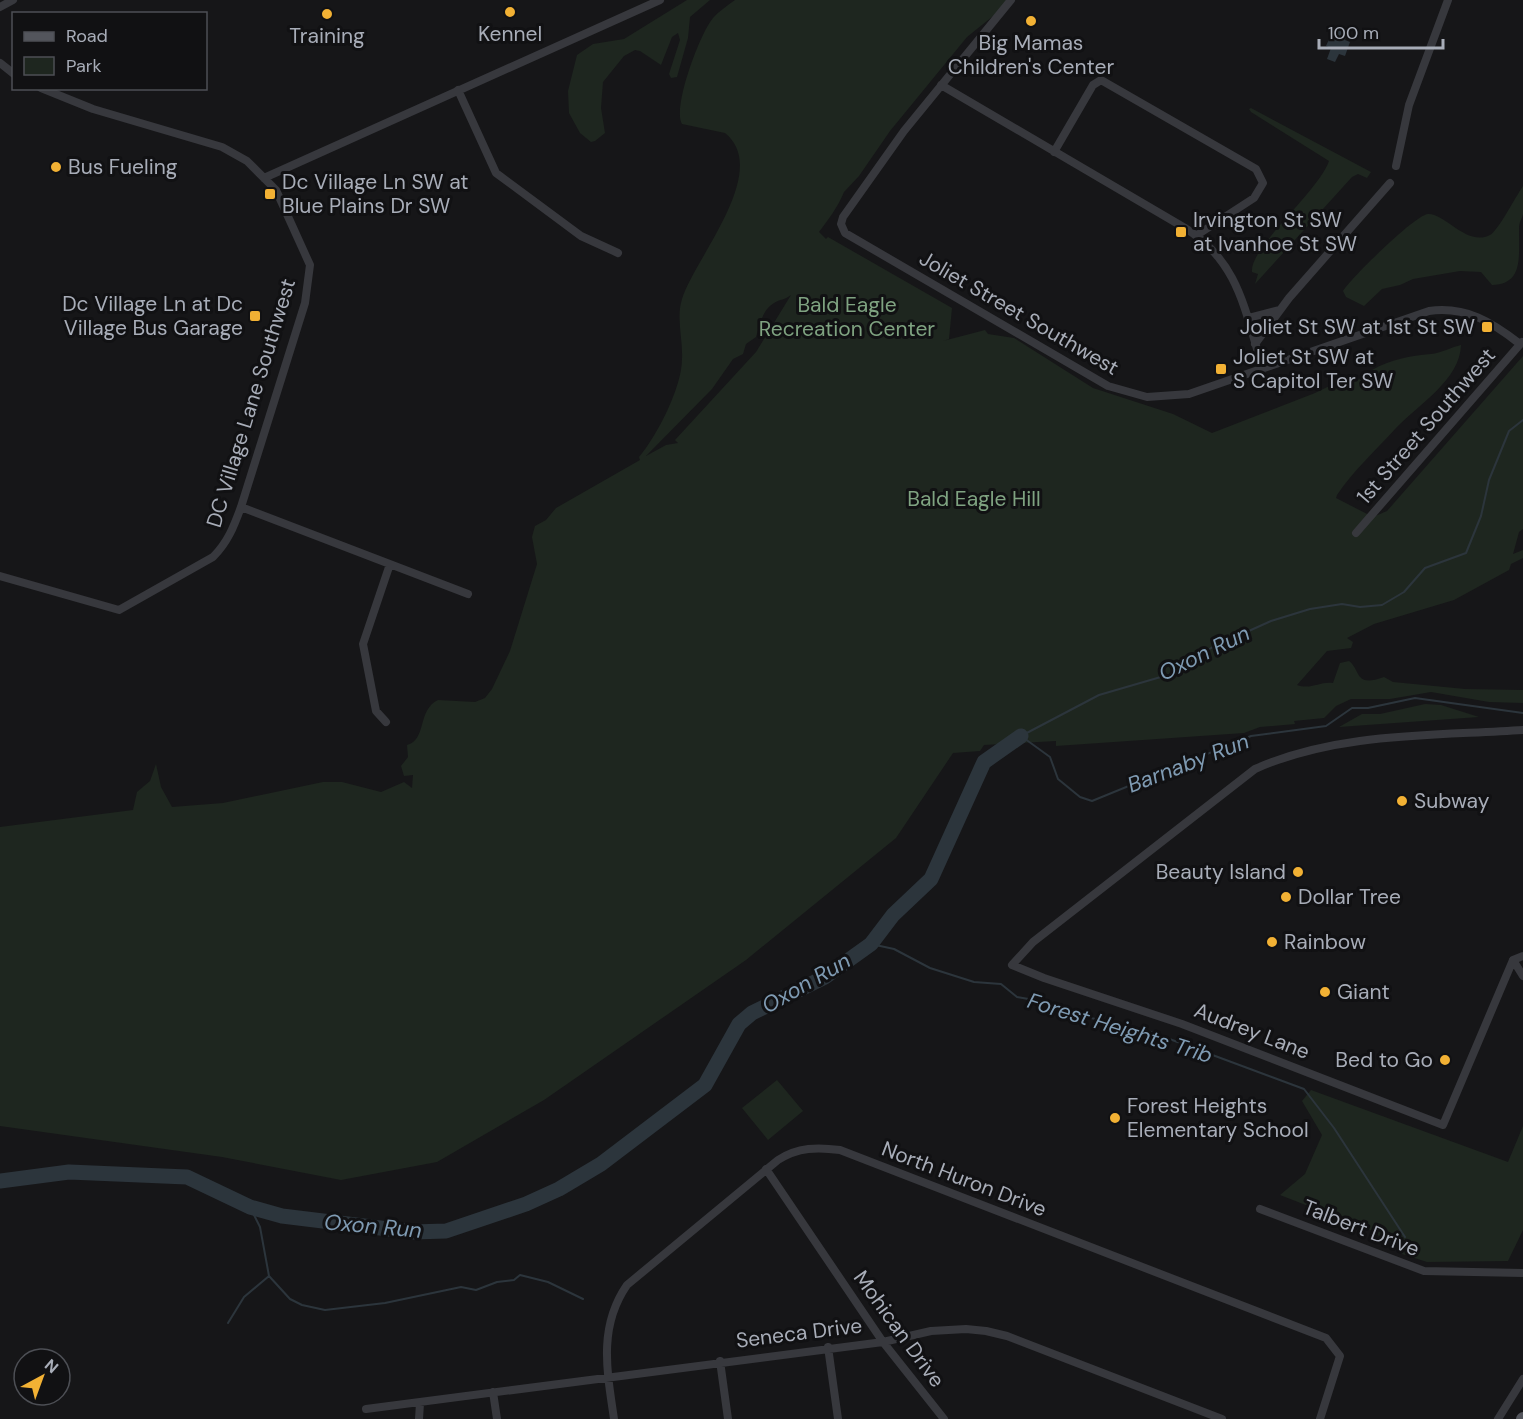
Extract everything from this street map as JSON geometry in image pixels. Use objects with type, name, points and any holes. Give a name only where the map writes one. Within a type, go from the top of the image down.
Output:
[{"type":"street","points":[[0,7],[13,0]]},
{"type":"street","points":[[264,178],[660,0]]},
{"type":"street","points":[[1011,0],[941,85],[1197,235],[1216,253],[1231,273],[1248,318],[1263,369]]},
{"type":"street","points":[[1396,166],[1409,105],[1448,0]]},
{"type":"street","points":[[0,63],[12,72]]},
{"type":"street","points":[[1054,152],[1093,85],[1101,80],[1256,169],[1263,183],[1257,196],[1197,235]]},
{"type":"street","name":"Joliet Street Southwest","points":[[941,85],[843,217],[841,224],[845,232],[1120,391],[1147,397],[1171,397],[1210,389],[1418,314],[1435,310],[1459,311],[1479,316],[1522,342]]},
{"type":"street","name":"DC Village Lane Southwest","points":[[0,576],[120,610],[213,557],[224,546],[241,507],[305,303],[310,277],[307,254],[276,190],[247,160],[226,148],[83,105],[46,90]]},
{"type":"street","points":[[458,90],[496,172],[581,236],[618,253]]},
{"type":"street","points":[[1255,344],[1273,323],[1279,310],[1390,183]]},
{"type":"street","points":[[1248,318],[1279,310]]},
{"type":"street","name":"1st Street Southwest","points":[[1356,533],[1522,342]]},
{"type":"street","points":[[241,507],[468,594]]},
{"type":"street","points":[[386,722],[376,711],[363,644],[390,564]]},
{"type":"street","name":"Audrey Lane","points":[[1513,960],[1443,1125],[1182,1024],[1012,965],[1033,942],[1255,769],[1295,753],[1344,743],[1523,730]]},
{"type":"street","points":[[1523,956],[1513,960],[1523,976]]},
{"type":"street","name":"North Huron Drive","points":[[614,1419],[605,1346],[607,1331],[618,1299],[627,1285],[766,1169],[788,1154],[802,1149],[840,1150],[1326,1338],[1338,1351],[1340,1360],[1320,1419]]},
{"type":"street","name":"Mohican Drive","points":[[766,1169],[884,1341],[944,1419]]},
{"type":"street","name":"Talbert Drive","points":[[1260,1209],[1424,1271],[1523,1273]]},
{"type":"street","name":"Seneca Drive","points":[[366,1409],[884,1341],[931,1330],[966,1329],[1007,1336],[1222,1419]]},
{"type":"street","points":[[828,1347],[838,1419]]},
{"type":"street","points":[[720,1361],[728,1419]]},
{"type":"street","points":[[1498,1419],[1523,1379]]},
{"type":"street","points":[[493,1392],[497,1419]]},
{"type":"street","points":[[419,1419],[420,1403]]},
{"type":"green space","points":[[687,0],[710,0],[690,17],[688,38],[677,77],[671,78],[669,74],[680,40],[678,33],[672,37],[661,65],[640,51],[635,50],[624,56],[603,82],[601,108],[605,133],[591,142],[580,133],[569,113],[568,91],[577,55],[593,44],[624,39]]},
{"type":"green space","points":[[735,0],[1013,0],[967,37],[890,131],[859,176],[844,192],[819,232],[826,239],[828,237],[952,308],[949,339],[943,341],[985,330],[988,334],[1014,338],[1093,388],[1173,414],[1212,433],[1315,393],[1342,380],[1368,379],[1372,370],[1386,363],[1461,345],[1454,370],[1446,381],[1396,428],[1337,495],[1336,498],[1373,517],[1387,511],[1523,356],[1523,529],[1519,532],[1513,554],[1523,550],[1523,558],[1511,564],[1509,570],[1454,600],[1374,624],[1347,638],[1353,642],[1351,648],[1327,651],[1297,685],[1307,687],[1333,683],[1340,663],[1349,661],[1363,679],[1374,680],[1384,677],[1393,682],[1465,689],[1523,690],[1523,703],[1489,702],[1431,692],[1390,699],[1351,699],[1336,706],[1324,718],[1294,721],[1295,724],[1260,727],[1244,733],[1056,746],[1056,741],[984,745],[980,751],[953,753],[896,838],[746,960],[544,1100],[437,1162],[341,1180],[222,1157],[0,1126],[0,827],[133,810],[137,792],[150,781],[156,764],[161,787],[172,807],[223,803],[323,782],[342,782],[381,792],[404,782],[412,788],[413,775],[404,776],[401,766],[408,757],[407,745],[417,737],[431,705],[438,700],[475,702],[485,698],[492,689],[510,651],[537,564],[532,537],[535,526],[546,520],[556,508],[640,460],[639,457],[661,424],[678,383],[682,359],[680,306],[682,299],[726,215],[735,192],[740,169],[737,149],[725,133],[682,124],[681,103],[689,71],[701,39],[715,15]],"holes":[[[791,295],[756,352],[675,440],[678,443],[666,445],[646,456],[712,389],[733,359],[743,354],[746,344],[756,337],[762,318],[770,306]]]},
{"type":"green space","points":[[1251,108],[1371,172],[1367,178],[1358,174],[1352,177],[1255,284],[1258,274],[1252,272],[1261,249],[1312,188],[1329,161],[1251,112],[1249,109]]},
{"type":"green space","points":[[1523,186],[1523,214],[1519,226],[1519,259],[1514,275],[1509,280],[1502,284],[1492,285],[1481,272],[1460,271],[1413,279],[1382,289],[1364,306],[1346,297],[1343,291],[1358,274],[1398,235],[1421,217],[1428,214],[1435,215],[1473,237],[1481,238],[1493,232]]},
{"type":"green space","points":[[1425,704],[1441,705],[1479,717],[1339,727],[1362,714],[1380,714]]},
{"type":"green space","points":[[777,1080],[803,1111],[768,1140],[742,1108]]},
{"type":"green space","points":[[1311,1090],[1508,1162],[1523,1126],[1523,1230],[1508,1261],[1427,1262],[1399,1253],[1390,1243],[1370,1230],[1280,1195],[1305,1174],[1322,1135],[1302,1101]]},
{"type":"shaded area","points":[[1338,30],[1347,34],[1345,40],[1350,42],[1345,56],[1339,54],[1335,62],[1327,59],[1331,48],[1326,46],[1330,37],[1334,39]]},
{"type":"waterway","name":"Oxon Run","points":[[1523,420],[1509,431],[1489,480],[1481,516],[1466,553],[1425,568],[1404,592],[1382,605],[1360,607],[1342,604],[1310,609],[1271,621],[1211,648],[1171,674],[1099,695],[1021,736],[1050,757],[1058,779],[1080,797],[1092,801],[1251,736],[1326,726],[1352,708],[1368,708],[1415,698],[1523,713]]},
{"type":"waterway","name":"Oxon Run","points":[[0,1181],[69,1172],[187,1177],[250,1207],[282,1216],[413,1232],[446,1231],[526,1204],[559,1189],[601,1164],[705,1085],[739,1024],[752,1013],[825,977],[871,944],[893,915],[931,879],[984,762],[1021,736]]},
{"type":"waterway","name":"Forest Heights Trib","points":[[871,944],[894,949],[930,968],[974,982],[1001,984],[1017,997],[1040,1001],[1091,1018],[1148,1031],[1304,1089],[1334,1128],[1405,1237]]},
{"type":"waterway","points":[[250,1207],[260,1227],[269,1276],[290,1299],[302,1305],[325,1310],[385,1303],[461,1287],[476,1290],[497,1282],[514,1280],[520,1275],[548,1282],[583,1299]]},
{"type":"waterway","points":[[228,1323],[244,1297],[269,1276]]},
{"type":"place","name":"Kennel","points":[[510,12]]},
{"type":"place","name":"Training","points":[[327,14]]},
{"type":"place","name":"Big Mamas Children's Center","points":[[1031,21]]},
{"type":"place","name":"Bus Fueling","points":[[56,167]]},
{"type":"place","name":"Dc Village Ln SW at Blue Plains Dr SW","points":[[270,194]]},
{"type":"place","name":"Irvington St SW at Ivanhoe St SW","points":[[1181,232]]},
{"type":"place","name":"Dc Village Ln at Dc Village Bus Garage","points":[[255,316]]},
{"type":"place","name":"Joliet St SW at 1st St SW","points":[[1487,327]]},
{"type":"place","name":"Joliet St SW at S Capitol Ter SW","points":[[1221,369]]},
{"type":"place","name":"Subway","points":[[1402,801]]},
{"type":"place","name":"Beauty Island","points":[[1298,872]]},
{"type":"place","name":"Dollar Tree","points":[[1286,897]]},
{"type":"place","name":"Rainbow","points":[[1272,942]]},
{"type":"place","name":"Giant","points":[[1325,992]]},
{"type":"place","name":"Bed to Go","points":[[1445,1060]]},
{"type":"place","name":"Forest Heights Elementary School","points":[[1115,1118]]},
{"type":"park label","name":"Bald Eagle Recreation Center","points":[[847,317]]},
{"type":"park label","name":"Bald Eagle Hill","points":[[974,499]]},
{"type":"water label","name":"Barnaby Run","points":[[1188,763]]}]
